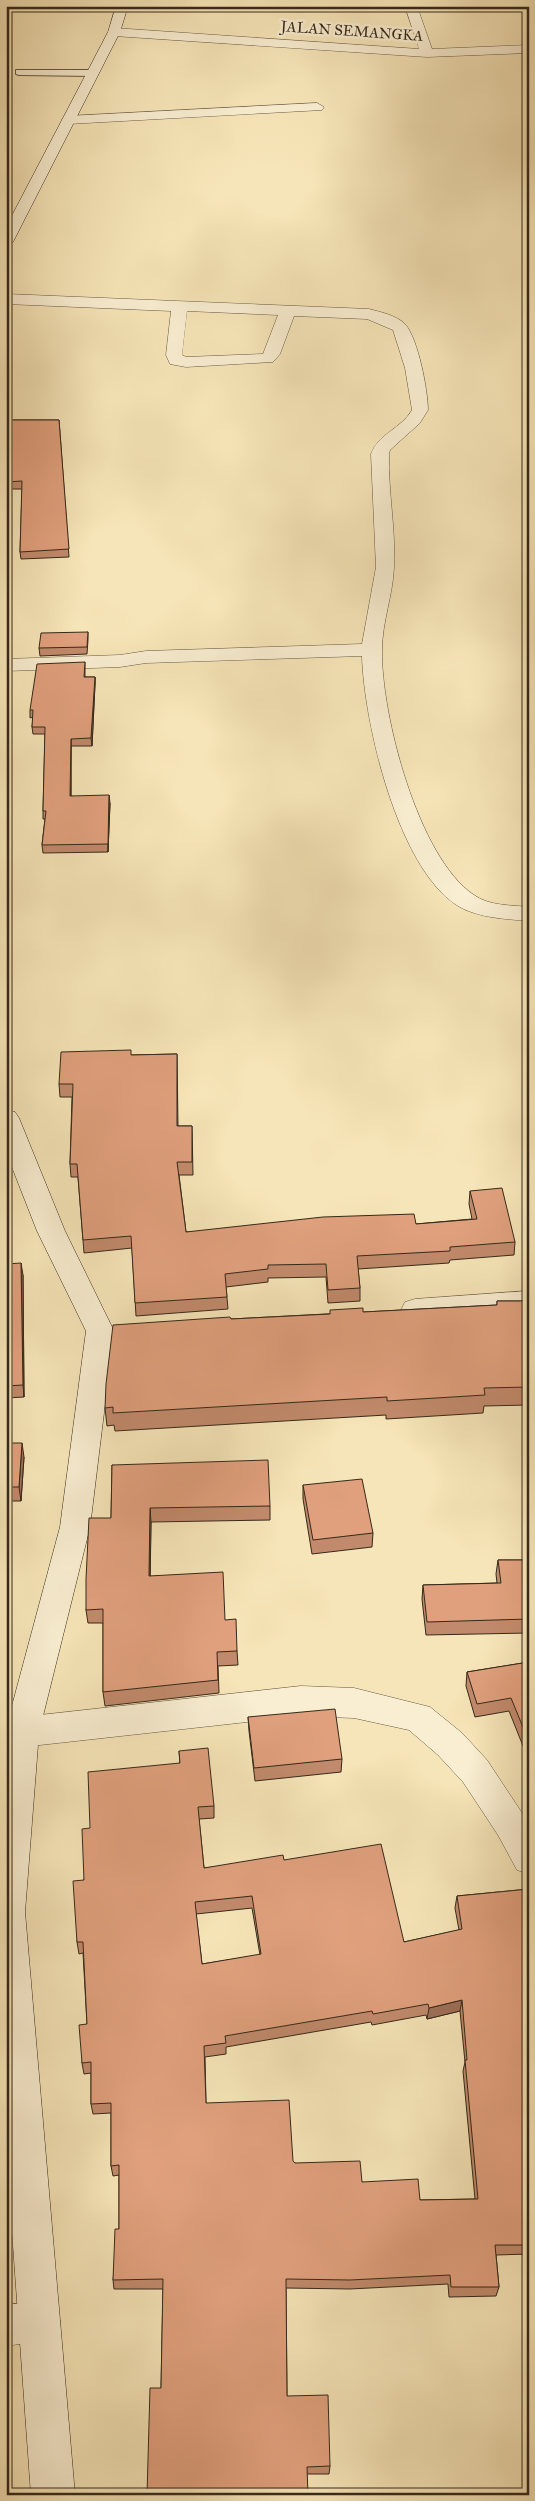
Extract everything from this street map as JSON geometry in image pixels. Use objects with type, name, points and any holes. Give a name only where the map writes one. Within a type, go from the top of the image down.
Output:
[{"type":"street","points":[[6,242],[114,32],[122,6]]},
{"type":"street","points":[[411,6],[427,52]]},
{"type":"street","name":"JALAN SEMANGKA","points":[[114,32],[427,52],[529,49]]},
{"type":"street","points":[[68,120],[317,107]]},
{"type":"street","points":[[6,298],[369,314],[393,322],[402,330],[408,343],[420,406],[416,416],[382,448],[380,454],[385,569],[372,650],[386,752],[420,846],[434,870],[465,901],[484,908],[529,914]]},
{"type":"street","points":[[180,305],[174,358],[186,362],[267,359],[272,354],[288,310]]},
{"type":"street","points":[[6,665],[120,662],[146,657],[372,650]]},
{"type":"street","points":[[6,1118],[51,1231],[114,1330],[75,1527],[22,1732],[7,1912],[23,2324],[53,2495]]},
{"type":"street","points":[[392,1311],[529,1302]]},
{"type":"street","points":[[22,1732],[301,1701],[354,1703],[418,1717],[450,1744],[475,1771],[510,1824],[529,1858]]},
{"type":"lane","points":[[19,72],[92,73]]},
{"type":"building","points":[[6,420],[59,420],[69,549],[20,552],[22,481],[6,482]]},
{"type":"building","points":[[88,632],[87,647],[39,648],[41,633]]},
{"type":"building","points":[[85,662],[84,677],[95,677],[91,738],[71,739],[70,796],[109,795],[108,844],[42,845],[46,811],[43,811],[45,727],[32,727],[33,710],[30,710],[37,664]]},
{"type":"building","points":[[131,1050],[131,1055],[177,1054],[177,1126],[192,1126],[192,1162],[177,1162],[186,1232],[323,1217],[414,1214],[416,1224],[477,1219],[470,1191],[502,1188],[515,1242],[450,1247],[450,1251],[357,1256],[360,1288],[328,1290],[326,1264],[268,1265],[268,1269],[225,1274],[227,1297],[135,1303],[131,1236],[83,1240],[77,1164],[70,1164],[73,1084],[59,1084],[61,1052]]},
{"type":"building","points":[[21,1263],[23,1385],[6,1386],[6,1264]]},
{"type":"building","points":[[497,1301],[529,1301],[529,1387],[484,1388],[485,1395],[387,1401],[387,1397],[113,1413],[113,1407],[105,1408],[113,1325],[230,1317],[231,1319],[330,1314],[330,1310],[363,1308],[363,1312],[497,1305]]},
{"type":"building","points":[[6,1443],[22,1443],[19,1487],[6,1487]]},
{"type":"building","points":[[268,1460],[270,1506],[150,1508],[149,1576],[223,1572],[225,1620],[236,1619],[237,1651],[217,1652],[218,1680],[103,1692],[103,1609],[86,1610],[86,1579],[89,1518],[111,1518],[112,1465]]},
{"type":"building","points":[[362,1479],[373,1533],[313,1540],[303,1485]]},
{"type":"building","points":[[498,1560],[529,1560],[529,1619],[427,1622],[423,1585],[501,1583]]},
{"type":"building","points":[[529,1662],[529,1742],[511,1698],[477,1704],[467,1672]]},
{"type":"building","points":[[335,1709],[342,1759],[254,1768],[248,1717]]},
{"type":"building","points":[[208,1748],[214,1806],[198,1807],[204,1868],[283,1855],[284,1860],[381,1844],[404,1942],[462,1929],[457,1896],[529,1889],[529,2245],[495,2245],[499,2287],[451,2287],[450,2275],[350,2280],[286,2279],[287,2396],[328,2395],[330,2466],[307,2467],[308,2495],[147,2495],[150,2388],[161,2388],[163,2279],[113,2280],[115,2229],[119,2229],[119,2165],[111,2166],[111,2103],[91,2104],[91,2062],[82,2063],[79,2025],[87,2024],[83,1942],[77,1942],[73,1881],[84,1880],[82,1829],[90,1828],[88,1772],[180,1763],[179,1751]],"holes":[[[252,1896],[261,1954],[202,1964],[195,1902]],[[462,2000],[467,2060],[465,2060],[478,2199],[420,2200],[418,2179],[362,2182],[360,2161],[295,2163],[293,2161],[289,2100],[206,2103],[204,2046],[226,2043],[225,2036],[372,2011],[373,2014],[428,2004],[429,2008]]]}]
